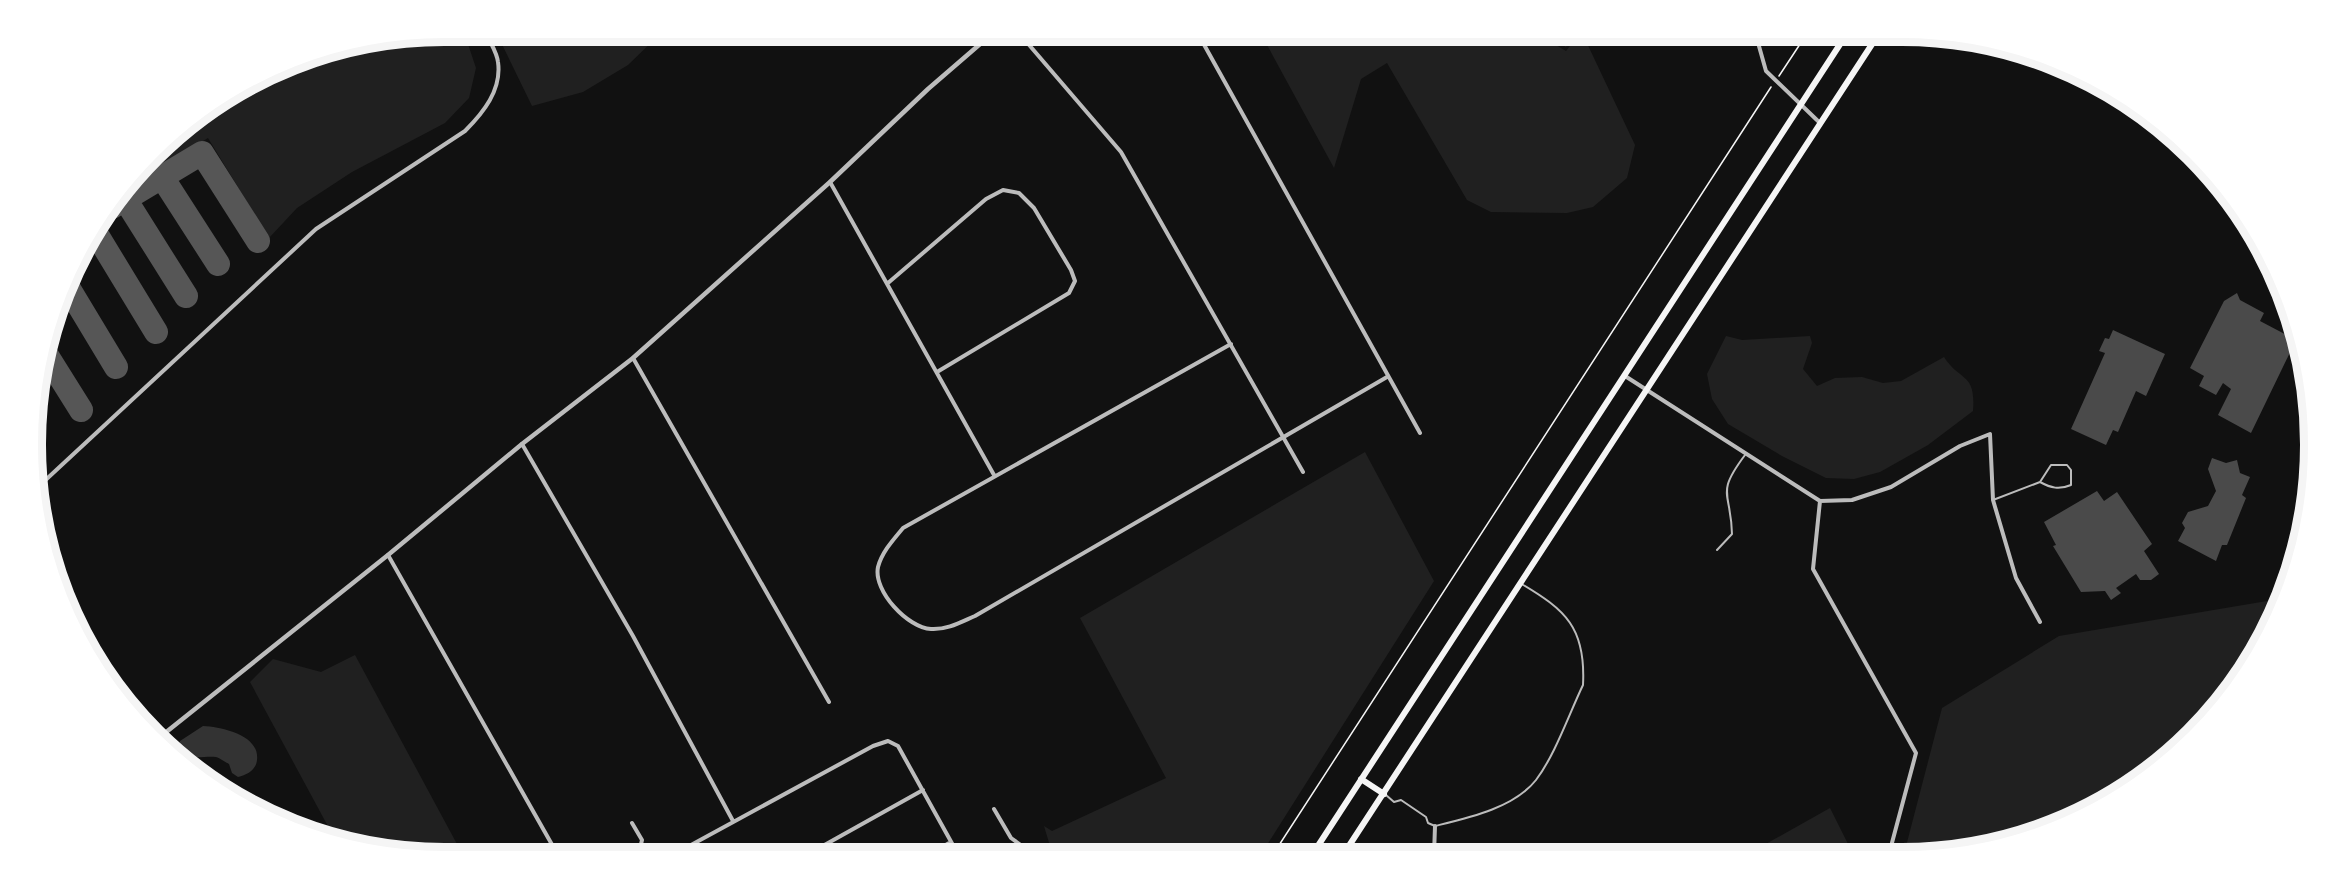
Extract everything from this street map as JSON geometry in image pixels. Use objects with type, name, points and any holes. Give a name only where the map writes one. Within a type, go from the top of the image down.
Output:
[{"type":"main road","points":[[1317,847],[1842,42]]},
{"type":"main road","points":[[1348,847],[1873,42]]},
{"type":"main road","points":[[1361,779],[1384,794]]},
{"type":"street","points":[[44,482],[316,229],[465,131],[481,114],[495,91],[498,62],[490,42]]},
{"type":"street","points":[[165,733],[388,555],[522,444],[633,358],[982,42]]},
{"type":"street","points":[[1027,42],[1121,152],[1303,472]]},
{"type":"street","points":[[1203,42],[1419,433]]},
{"type":"street","points":[[1758,42],[1764,68],[1820,123]]},
{"type":"street","points":[[830,182],[994,475]]},
{"type":"street","points":[[888,283],[986,199],[1003,190],[1019,193],[1034,208],[1071,270],[1075,281],[1069,293],[937,372]]},
{"type":"street","points":[[1231,344],[903,528],[887,547],[878,570],[886,599],[906,618],[929,629],[950,627],[975,616],[1387,377]]},
{"type":"street","points":[[633,358],[828,702]]},
{"type":"street","points":[[1625,376],[1820,501],[1852,500],[1891,487],[1960,446],[1990,434],[1993,500],[2016,578],[2040,622]]},
{"type":"street","points":[[522,444],[633,636],[733,821]]},
{"type":"street","points":[[1820,501],[1813,569],[1916,753],[1891,847]]},
{"type":"street","points":[[388,555],[553,847]]},
{"type":"street","points":[[687,847],[888,741],[898,746],[954,847]]},
{"type":"street","points":[[821,847],[923,790]]},
{"type":"street","points":[[994,809],[1011,838],[1024,847]]},
{"type":"street","points":[[632,823],[642,840],[640,847]]},
{"type":"street","points":[[1435,847],[1436,826]]},
{"type":"street","points":[[942,847],[951,842]]},
{"type":"lane","points":[[1717,549],[1725,545],[1732,534],[1732,517],[1725,496],[1729,477],[1745,455]]},
{"type":"lane","points":[[1993,500],[2040,482],[2051,465],[2067,465],[2071,470],[2071,484],[2066,487],[2058,488],[2040,482]]},
{"type":"lane","points":[[1384,794],[1394,802],[1401,800],[1426,817],[1428,823],[1436,826],[1494,808],[1515,797],[1535,781],[1583,685],[1584,669],[1579,639],[1573,627],[1552,602],[1520,583]]},
{"type":"path","points":[[1278,847],[1801,42]]},
{"type":"shaded area","points":[[467,42],[476,68],[469,98],[445,123],[352,172],[297,208],[269,238],[208,138],[144,177],[179,142],[221,110],[266,84],[315,63],[392,45]]},
{"type":"shaded area","points":[[501,42],[652,42],[628,65],[583,92],[532,106]]},
{"type":"shaded area","points":[[1265,42],[1551,42],[1566,51],[1573,42],[1586,42],[1635,145],[1627,178],[1593,207],[1567,213],[1491,212],[1467,200],[1387,63],[1361,79],[1334,168]]},
{"type":"shaded area","points":[[1558,42],[1569,42],[1566,47]]},
{"type":"shaded area","points":[[1726,336],[1742,340],[1810,336],[1812,343],[1803,369],[1817,386],[1835,378],[1862,377],[1883,383],[1901,381],[1944,357],[1969,383],[1972,390],[1973,411],[1928,445],[1880,472],[1854,479],[1826,478],[1782,456],[1728,424],[1712,399],[1707,374]]},
{"type":"shaded area","points":[[1365,452],[1434,581],[1266,847],[1050,847],[1044,826],[1052,831],[1166,778],[1080,618]]},
{"type":"shaded area","points":[[2272,600],[2250,646],[2221,690],[2167,747],[2125,779],[2080,805],[2031,826],[1954,844],[1906,847],[1942,708],[2059,636]]},
{"type":"shaded area","points":[[355,655],[459,847],[392,844],[330,830],[250,682],[273,659],[321,672]]},
{"type":"shaded area","points":[[203,726],[220,728],[238,734],[252,744],[256,751],[256,764],[248,773],[238,777],[232,773],[229,764],[219,758],[189,756],[180,747],[180,741]]},
{"type":"shaded area","points":[[1830,808],[1850,847],[1760,847]]},
{"type":"building","points":[[2237,293],[2240,300],[2264,313],[2260,321],[2289,336],[2292,348],[2251,433],[2218,415],[2231,389],[2223,383],[2216,395],[2199,386],[2204,376],[2190,368],[2224,301]]},
{"type":"building","points":[[2113,330],[2165,354],[2146,396],[2136,391],[2118,432],[2113,430],[2106,445],[2071,429],[2105,353],[2099,351],[2105,338],[2109,339]]},
{"type":"building","points":[[2212,458],[2226,463],[2237,460],[2240,473],[2250,477],[2242,495],[2246,498],[2227,545],[2222,545],[2216,561],[2178,541],[2185,528],[2182,523],[2188,512],[2208,506],[2216,491],[2208,469]]},
{"type":"building","points":[[2097,491],[2104,501],[2117,492],[2152,544],[2144,551],[2159,574],[2151,580],[2140,580],[2136,574],[2116,588],[2121,593],[2111,600],[2105,591],[2081,592],[2053,546],[2056,545],[2044,522]]},
{"type":"taxiway","points":[[125,199],[202,153],[258,241]]},
{"type":"taxiway","points":[[162,177],[218,264]]},
{"type":"taxiway","points":[[125,199],[186,296]]},
{"type":"taxiway","points":[[99,238],[156,332]]},
{"type":"taxiway","points":[[72,293],[116,367]]},
{"type":"taxiway","points":[[51,362],[81,410]]}]
